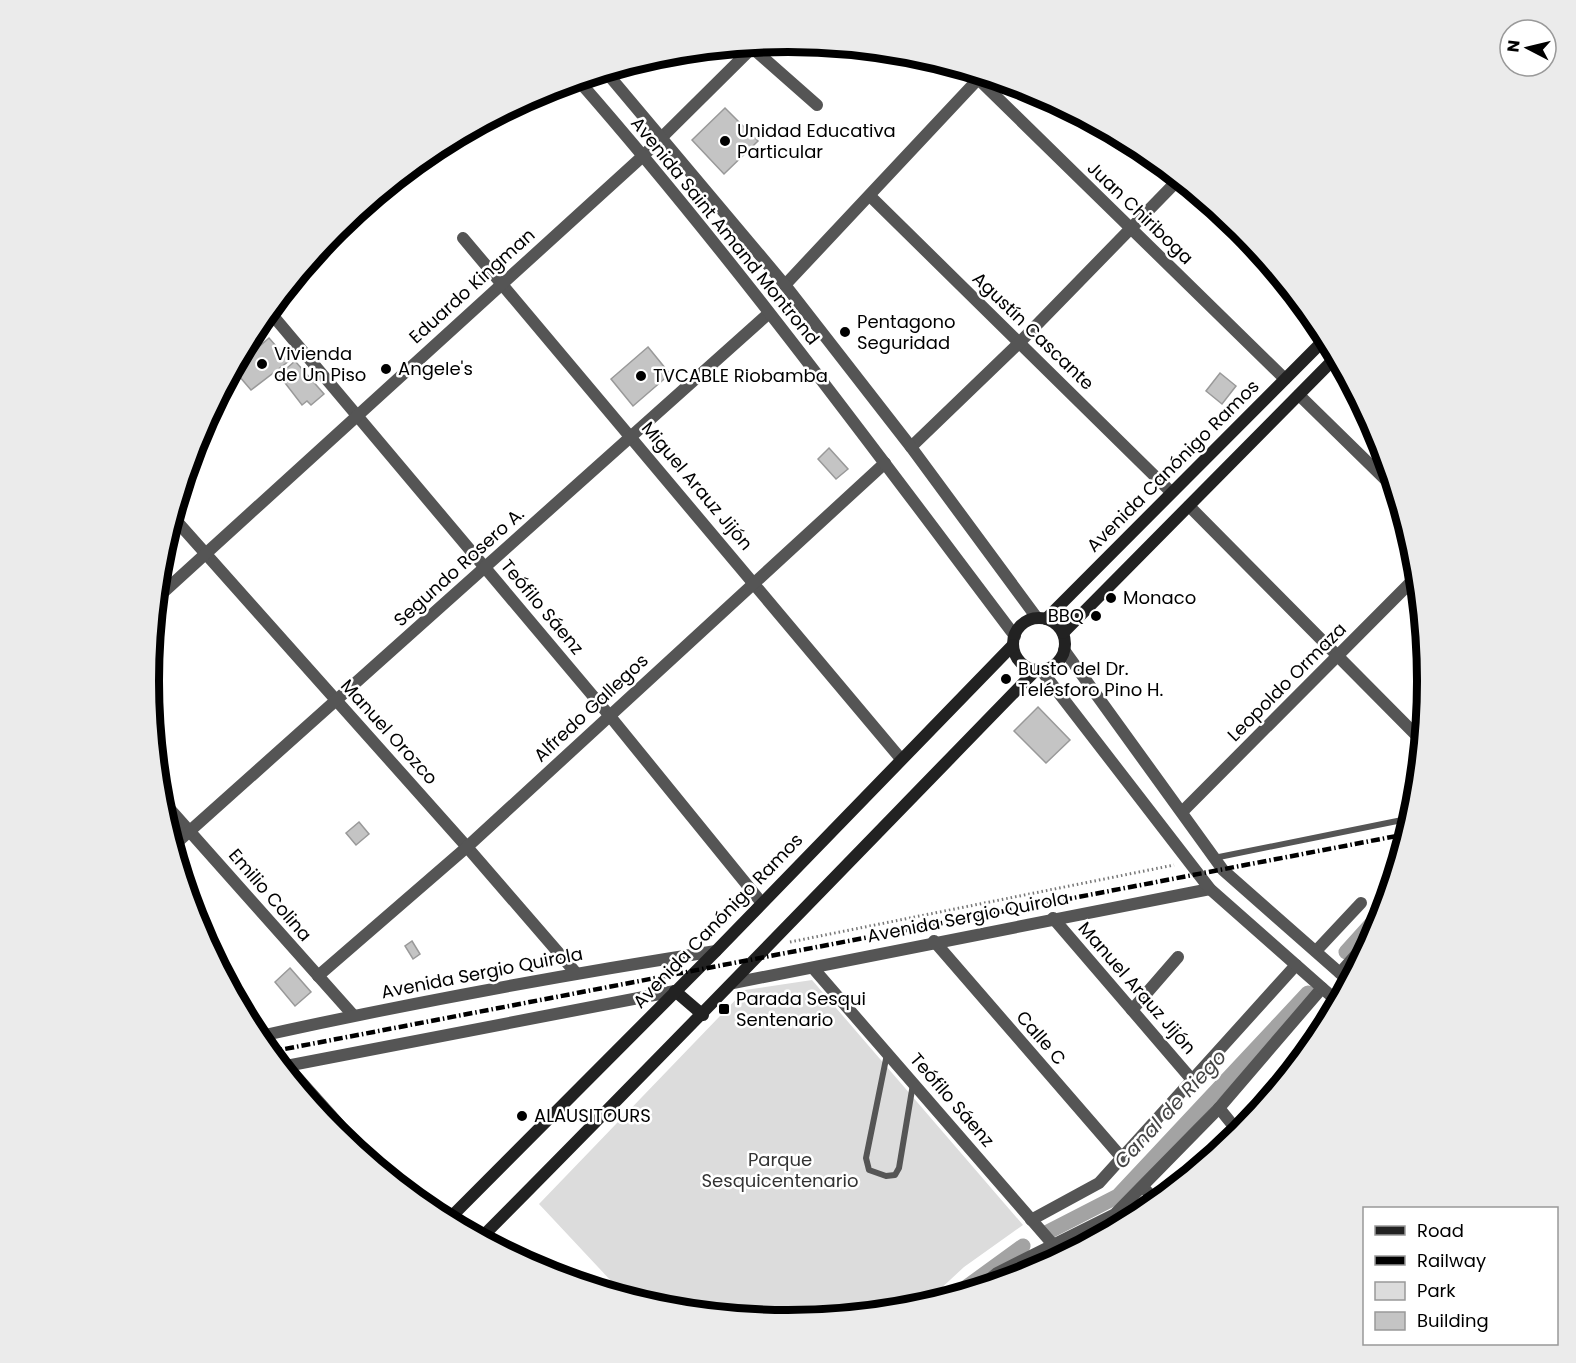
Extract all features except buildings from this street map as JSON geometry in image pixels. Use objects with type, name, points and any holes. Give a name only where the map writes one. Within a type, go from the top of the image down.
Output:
[{"type":"main road","name":"Avenida Canónigo Ramos","points":[[454,1214],[716,951],[901,759],[1014,640],[1021,625],[1042,619],[1319,345]]},
{"type":"main road","points":[[486,1233],[703,1015],[1039,670],[1056,664],[1064,650],[1063,633],[1330,363]]},
{"type":"main road","points":[[1042,619],[1063,633]]},
{"type":"main road","points":[[1014,640],[1020,661],[1039,670]]},
{"type":"main road","points":[[675,992],[703,1015]]},
{"type":"street","points":[[760,53],[817,105]]},
{"type":"street","name":"Eduardo Kingman","points":[[166,590],[644,155],[744,54]]},
{"type":"street","name":"Avenida Saint Amand Montrond","points":[[611,78],[785,285],[1042,619]]},
{"type":"street","points":[[785,285],[870,196],[972,81]]},
{"type":"street","name":"Juan Chiriboga","points":[[987,85],[1129,228],[1285,379]]},
{"type":"street","name":"Avenida Saint Amand Montrond","points":[[584,87],[644,155],[885,463],[1014,640]]},
{"type":"street","points":[[911,447],[1019,343],[1174,184]]},
{"type":"street","name":"Agustín Cascante","points":[[870,196],[1171,492]]},
{"type":"street","name":"Miguel Arauz Jijón","points":[[463,238],[755,582],[901,759]]},
{"type":"street","name":"Segundo Rosero A.","points":[[179,841],[768,314]]},
{"type":"street","name":"Teófilo Sáenz","points":[[275,318],[609,715],[761,902]]},
{"type":"street","points":[[1299,395],[1384,478]]},
{"type":"street","name":"Alfredo Gallegos","points":[[318,976],[467,847],[885,463]]},
{"type":"street","points":[[1189,506],[1415,736]]},
{"type":"street","name":"Manuel Orozco","points":[[179,524],[467,847],[576,973]]},
{"type":"street","name":"Leopoldo Ormaza","points":[[1182,812],[1409,584]]},
{"type":"street","points":[[1064,650],[1222,870],[1343,976]]},
{"type":"street","points":[[1039,670],[1210,888],[1332,997]]},
{"type":"street","name":"Emilio Colina","points":[[173,812],[353,1015]]},
{"type":"street","name":"Avenida Sergio Quirola","points":[[733,983],[934,941],[1210,888]]},
{"type":"street","points":[[1316,951],[1361,903]]},
{"type":"street","name":"Manuel Arauz Jijón","points":[[1053,918],[1193,1081]]},
{"type":"street","name":"Calle C","points":[[934,941],[1122,1158]]},
{"type":"street","name":"Avenida Sergio Quirola","points":[[267,1034],[353,1015],[576,973],[716,951]]},
{"type":"street","points":[[1132,1010],[1178,957]]},
{"type":"street","points":[[1340,973],[1353,959]]},
{"type":"street","points":[[1031,1220],[1100,1183],[1296,964]]},
{"type":"street","name":"Teófilo Sáenz","points":[[813,968],[1058,1250]]},
{"type":"street","points":[[994,1276],[1052,1243],[1115,1214],[1219,1108],[1322,988]]},
{"type":"street","points":[[290,1066],[675,992]]},
{"type":"street","points":[[1219,1108],[1233,1126]]},
{"type":"street","points":[[1143,1187],[1150,1195]]},
{"type":"lane","points":[[1214,858],[1401,820]]},
{"type":"lane","points":[[888,1054],[866,1158],[869,1170],[877,1174],[895,1175],[899,1168],[913,1084]]},
{"type":"path","points":[[768,946],[1188,862]]},
{"type":"green space","name":"Parque Sesquicentenario","points":[[812,980],[1023,1225],[964,1267],[937,1292],[870,1305],[829,1309],[747,1309],[665,1298],[616,1286],[539,1204],[745,990]]},
{"type":"green space","points":[[1050,1251],[1051,1253],[1031,1262]]},
{"type":"waterway","name":"Canal de Riego","points":[[1346,952],[1365,931]]},
{"type":"waterway","name":"Canal de Riego","points":[[1046,1233],[1118,1196],[1308,993]]},
{"type":"waterway","name":"Canal de Riego","points":[[973,1282],[1023,1246]]},
{"type":"railway","points":[[279,1050],[1398,836]]},
{"type":"place","name":"Unidad Educativa Particular","points":[[725,141]]},
{"type":"place","name":"Pentagono Seguridad","points":[[845,332]]},
{"type":"place","name":"Vivienda de Un Piso","points":[[262,364]]},
{"type":"place","name":"Angele's","points":[[386,369]]},
{"type":"place","name":"TVCABLE Riobamba","points":[[641,376]]},
{"type":"place","name":"Monaco","points":[[1111,598]]},
{"type":"place","name":"BBQ","points":[[1096,616]]},
{"type":"place","name":"Busto del Dr. Telésforo Pino H.","points":[[1006,679]]},
{"type":"place","name":"Parada Sesqui Sentenario","points":[[724,1009]]},
{"type":"place","name":"ALAUSITOURS","points":[[522,1116]]}]
